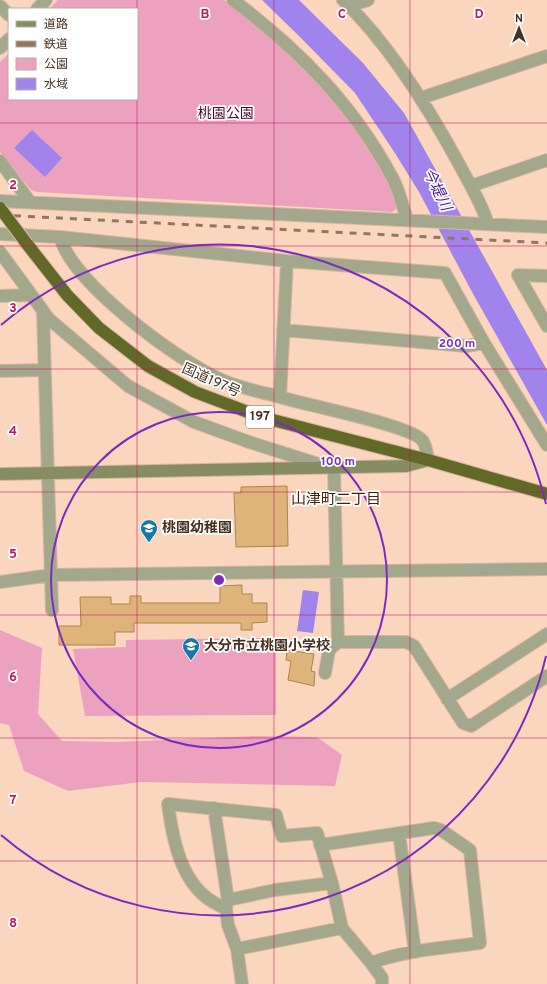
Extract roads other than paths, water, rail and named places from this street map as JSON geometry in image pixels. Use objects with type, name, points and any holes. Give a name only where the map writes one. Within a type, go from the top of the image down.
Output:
[{"type":"highway","name":"国道197号","points":[[0,208],[67,295],[99,328],[148,366],[195,392],[261,417],[428,460],[547,494]]},
{"type":"street","points":[[38,8],[46,0]]},
{"type":"street","points":[[233,0],[272,30],[327,83],[361,125],[393,178],[407,219]]},
{"type":"street","points":[[346,3],[368,0]]},
{"type":"street","points":[[346,3],[390,55],[421,98],[483,210],[482,224]]},
{"type":"street","points":[[0,6],[8,14]]},
{"type":"street","points":[[0,48],[8,40]]},
{"type":"street","points":[[421,98],[547,56]]},
{"type":"street","points":[[471,186],[547,160]]},
{"type":"street","points":[[0,161],[30,202]]},
{"type":"street","points":[[0,201],[407,219],[547,227]]},
{"type":"street","points":[[0,234],[60,237],[287,262],[445,273],[484,343],[547,445]]},
{"type":"street","points":[[0,474],[334,469],[406,466],[428,460],[424,441],[416,434],[395,426],[280,397],[224,381],[146,332],[96,291],[74,265],[63,247],[60,237]]},
{"type":"street","points":[[0,252],[49,319],[128,386],[194,422],[249,442],[334,469]]},
{"type":"street","points":[[280,397],[287,262]]},
{"type":"street","points":[[547,276],[518,275],[547,326]]},
{"type":"street","points":[[0,296],[30,295]]},
{"type":"street","points":[[43,311],[52,610]]},
{"type":"street","points":[[283,330],[466,346],[484,343]]},
{"type":"street","points":[[0,371],[45,370]]},
{"type":"street","points":[[334,469],[338,642]]},
{"type":"street","points":[[0,582],[51,574],[547,569]]},
{"type":"street","points":[[448,699],[547,634]]},
{"type":"street","points":[[325,673],[329,650],[338,642],[406,642],[414,646],[463,723],[471,726],[547,676]]},
{"type":"street","points":[[332,883],[275,890],[227,904],[207,900],[197,890],[180,860],[172,835],[168,804],[276,815],[282,836],[317,833],[332,883],[342,928],[382,978],[382,984]]},
{"type":"street","points":[[214,808],[227,904],[228,924],[237,949],[242,984]]},
{"type":"street","points":[[320,845],[434,828],[441,830],[470,850],[474,873],[480,943],[382,958],[371,963]]},
{"type":"street","points":[[399,833],[415,952]]},
{"type":"street","points":[[237,949],[342,928]]},
{"type":"water","name":"今堤川","points":[[262,0],[299,0],[363,63],[404,113],[547,370],[547,425],[472,292],[419,192],[355,93]]},
{"type":"water","points":[[32,130],[62,158],[45,177],[14,148]]},
{"type":"water","points":[[303,590],[319,592],[313,633],[297,631]]},
{"type":"railway","points":[[0,215],[547,243]]},
{"type":"place","name":"桃園幼稚園","points":[[149,543]]},
{"type":"place","name":"大分市立桃園小学校","points":[[191,661]]},
{"type":"district","name":"山津町二丁目","points":[[336,500]]},
{"type":"park label","name":"桃園公園","points":[[226,114]]}]
